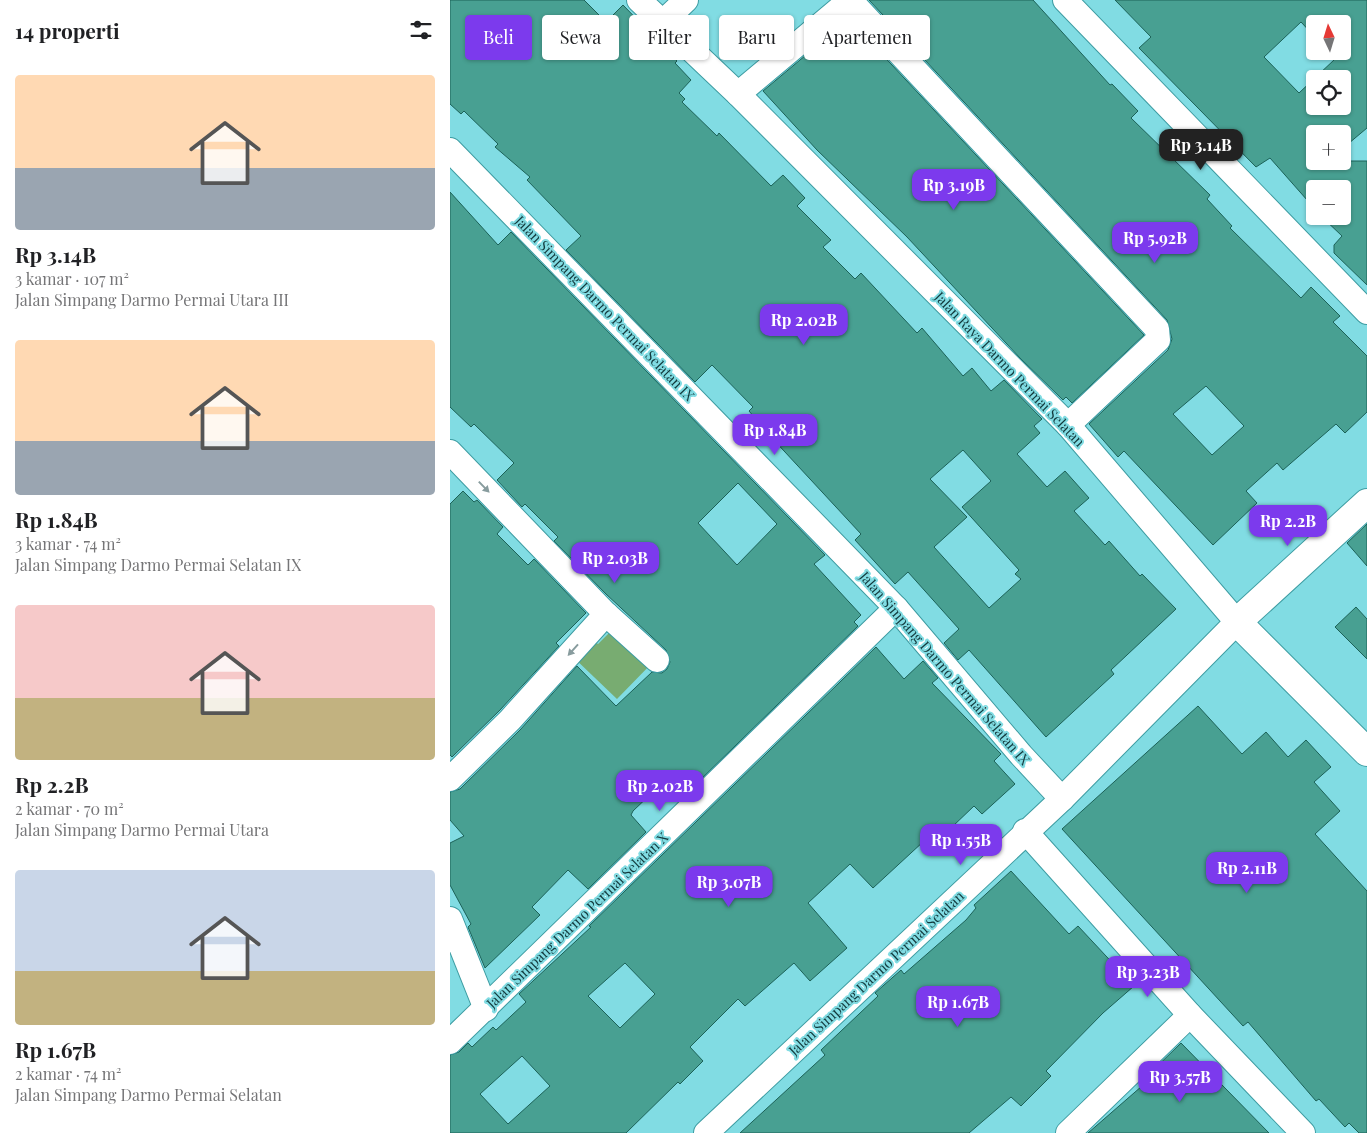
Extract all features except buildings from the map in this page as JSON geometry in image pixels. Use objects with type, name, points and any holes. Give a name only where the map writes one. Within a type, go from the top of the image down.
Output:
[{"type":"street","name":"Jalan Raya Darmo Permai Selatan","points":[[639,0],[654,15]]},
{"type":"street","points":[[670,15],[686,0]]},
{"type":"street","points":[[738,94],[850,0],[1157,328],[1158,340],[1068,425]]},
{"type":"street","points":[[1065,0],[1367,312]]},
{"type":"street","name":"Jalan Raya Darmo Permai Selatan","points":[[702,60],[738,94],[1068,425],[1237,622],[1367,752]]},
{"type":"street","name":"Jalan Simpang Darmo Permai Selatan IX","points":[[454,161],[896,608],[1021,755],[1062,799]]},
{"type":"street","points":[[450,452],[606,614],[657,660]]},
{"type":"street","points":[[1237,622],[1367,503]]},
{"type":"street","name":"Jalan Simpang Darmo Permai Selatan X","points":[[450,1042],[896,608]]},
{"type":"street","points":[[450,779],[510,720],[606,614]]},
{"type":"street","name":"Jalan Simpang Darmo Permai Selatan","points":[[706,1133],[1062,799],[1237,622]]},
{"type":"street","points":[[1026,832],[1190,1015],[1303,1133]]},
{"type":"street","points":[[450,919],[486,1009]]},
{"type":"street","points":[[1068,1133],[1190,1015]]},
{"type":"green space","points":[[611,631],[654,661],[617,699],[571,655],[589,637],[598,644]]}]
